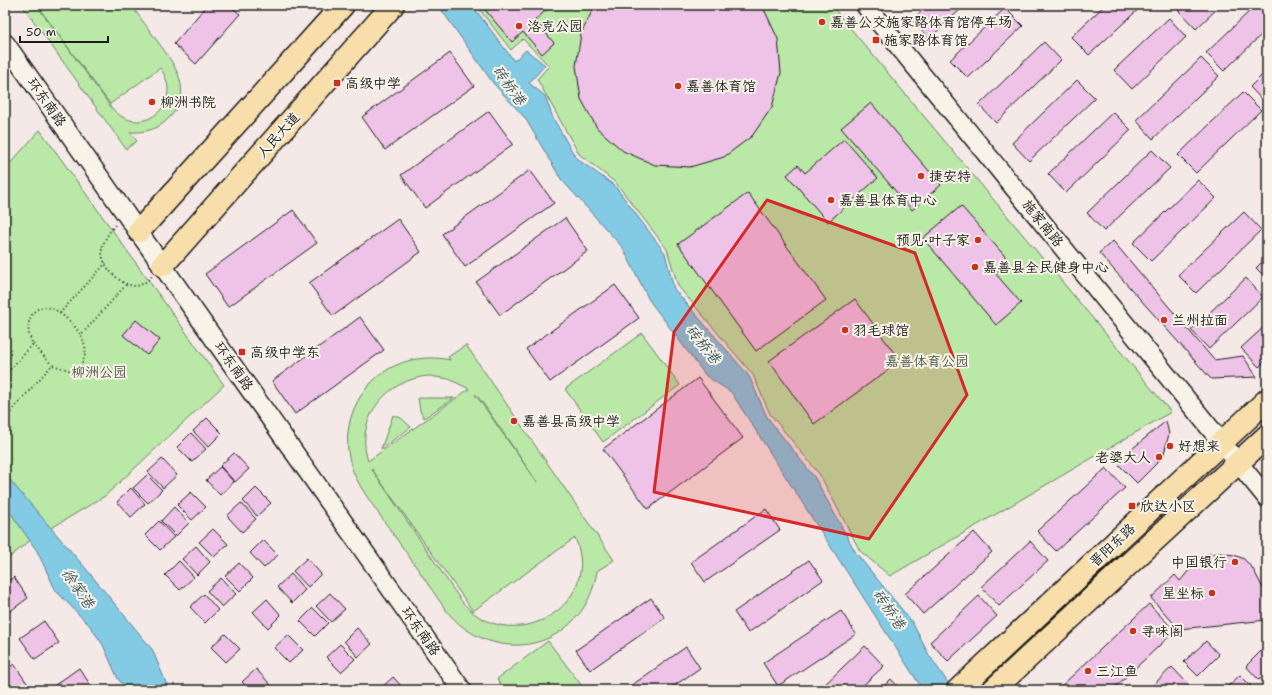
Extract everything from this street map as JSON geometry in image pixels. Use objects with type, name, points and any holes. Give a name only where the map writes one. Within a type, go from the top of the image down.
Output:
[{"type":"main road","points":[[133,222],[343,5]]},
{"type":"main road","name":"人民大道","points":[[163,265],[394,5]]},
{"type":"main road","name":"晋阳东路","points":[[965,683],[1267,400]]},
{"type":"main road","name":"晋阳东路","points":[[993,690],[1267,436]]},
{"type":"street","name":"施家南路","points":[[864,5],[1267,498]]},
{"type":"street","name":"环东南路","points":[[5,43],[133,222],[462,690]]},
{"type":"path","points":[[133,222],[107,236],[102,253],[108,270],[127,284],[137,286],[146,282],[163,265]]},
{"type":"path","points":[[60,313],[106,263]]},
{"type":"path","points":[[81,335],[127,284]]},
{"type":"path","points":[[44,307],[53,307],[72,323],[81,335],[86,347],[86,356],[80,367],[68,370],[52,365],[32,344],[27,330],[28,320],[34,311],[44,307]]},
{"type":"path","points":[[5,375],[32,344]]},
{"type":"path","points":[[5,418],[52,365]]},
{"type":"highlighted area","points":[[767,200],[915,253],[967,395],[869,539],[654,492],[674,332]]},
{"type":"green space","points":[[22,5],[38,5],[39,8],[43,5],[131,5],[171,60],[180,79],[181,98],[177,108],[165,122],[156,128],[141,132],[130,132],[137,141],[126,149]],"holes":[[[41,11],[110,104],[160,68],[167,81],[168,94],[164,105],[156,114],[146,120],[134,121],[122,117],[111,107]]]},
{"type":"green space","name":"嘉善体育公园","points":[[476,5],[831,5],[1171,412],[890,576],[860,551],[820,475],[770,414],[753,375],[678,286],[667,249],[616,183],[579,154],[537,79],[549,66],[523,39],[511,50]]},
{"type":"green space","name":"柳洲公园","points":[[40,130],[224,385],[105,496],[28,542],[5,561],[5,169]]},
{"type":"green space","points":[[642,333],[680,385],[603,442],[565,389]]},
{"type":"green space","points":[[466,345],[614,560],[597,571],[589,598],[575,619],[556,634],[534,643],[511,645],[487,640],[465,628],[445,609],[369,500],[351,466],[348,453],[349,426],[352,414],[365,390],[382,373],[399,364],[429,358],[450,360],[448,357]],"holes":[[[429,376],[449,379],[469,389],[368,461],[365,445],[366,430],[370,416],[388,393],[400,385],[414,379]],[[475,394],[482,402],[537,482]],[[371,468],[473,611],[460,599]],[[575,538],[581,563],[576,586],[564,604],[546,618],[525,625],[502,625],[480,617],[473,611]]]},
{"type":"green space","points":[[418,398],[454,398],[424,418],[420,411]]},
{"type":"green space","points":[[393,415],[401,418],[411,427],[381,449]]},
{"type":"green space","points":[[548,641],[585,690],[505,690],[497,679]]},
{"type":"water","name":"砖桥港","points":[[438,5],[472,5],[514,61],[526,50],[545,65],[529,83],[545,96],[553,118],[576,158],[615,186],[665,253],[674,289],[749,376],[767,417],[815,478],[856,553],[912,622],[929,655],[953,690],[923,690],[731,392],[706,376],[649,300],[623,248],[561,179],[525,118],[493,83]]},
{"type":"water","name":"徐家港","points":[[5,470],[9,479],[152,649],[169,690],[127,690],[118,679],[103,645],[90,626],[56,591],[37,551],[5,505]]},
{"type":"building","points":[[207,5],[229,5],[240,14],[196,64],[174,44]]},
{"type":"building","name":"洛克公园","points":[[481,5],[552,5],[535,20],[554,43],[542,54],[523,32],[512,42]]},
{"type":"building","name":"嘉善体育馆","points":[[595,5],[762,5],[778,39],[781,73],[772,107],[752,136],[724,157],[690,167],[655,165],[623,151],[597,128],[581,99],[576,66],[581,34]]},
{"type":"building","points":[[928,5],[965,5],[929,39],[912,20]]},
{"type":"building","points":[[1105,5],[1143,5],[1089,55],[1071,37]]},
{"type":"building","points":[[1184,5],[1221,5],[1196,29],[1178,10]]},
{"type":"building","points":[[1256,5],[1267,5],[1267,29],[1224,71],[1206,53]]},
{"type":"building","points":[[1005,8],[1023,26],[968,78],[950,60]]},
{"type":"building","points":[[1169,18],[1186,37],[1132,89],[1114,70]]},
{"type":"building","points":[[1044,42],[1061,60],[996,123],[979,105]]},
{"type":"building","points":[[450,53],[474,86],[385,150],[362,117]]},
{"type":"building","points":[[1201,58],[1219,76],[1153,139],[1136,120]]},
{"type":"building","points":[[1267,70],[1267,105],[1250,87]]},
{"type":"building","points":[[1077,80],[1095,98],[1029,161],[1012,143]]},
{"type":"building","points":[[1243,92],[1261,110],[1196,173],[1178,155]]},
{"type":"building","points":[[871,103],[941,185],[912,210],[841,128]]},
{"type":"building","points":[[489,111],[513,144],[425,208],[401,175]]},
{"type":"building","points":[[1113,112],[1131,130],[1066,193],[1048,174]]},
{"type":"building","name":"嘉善县体育中心","points":[[844,139],[878,178],[828,222],[787,175],[798,165],[805,173]]},
{"type":"building","points":[[1152,150],[1170,168],[1104,231],[1087,213]]},
{"type":"building","points":[[530,170],[554,203],[465,267],[442,234]]},
{"type":"building","points":[[1198,180],[1216,198],[1151,261],[1133,243]]},
{"type":"building","points":[[748,193],[826,300],[756,351],[678,244]]},
{"type":"building","name":"嘉善县全民健身中心","points":[[961,206],[1009,261],[995,273],[1021,303],[996,325],[923,238]]},
{"type":"building","points":[[293,210],[317,243],[228,307],[205,274]]},
{"type":"building","points":[[1244,212],[1261,230],[1196,293],[1178,275]]},
{"type":"building","points":[[565,218],[588,251],[500,315],[476,282]]},
{"type":"building","points":[[398,219],[421,252],[333,316],[309,283]]},
{"type":"building","points":[[1113,241],[1214,360],[1243,356],[1257,377],[1211,379],[1099,253]]},
{"type":"building","points":[[1267,257],[1267,279],[1256,268]]},
{"type":"building","points":[[1246,278],[1263,297],[1209,349],[1191,330]]},
{"type":"building","points":[[615,285],[639,318],[550,382],[526,349]]},
{"type":"building","name":"羽毛球馆","points":[[855,299],[900,361],[814,424],[769,361]]},
{"type":"building","points":[[360,317],[384,350],[295,414],[272,381]]},
{"type":"building","points":[[136,320],[160,340],[147,355],[123,335]]},
{"type":"building","points":[[1267,324],[1267,359],[1259,367],[1241,348]]},
{"type":"building","points":[[698,378],[743,438],[648,509],[603,449]]},
{"type":"building","points":[[207,418],[222,433],[208,447],[193,431]]},
{"type":"building","points":[[1166,421],[1169,434],[1163,457],[1137,483],[1116,462]]},
{"type":"building","points":[[191,433],[206,449],[192,462],[177,447]]},
{"type":"building","points":[[234,453],[249,469],[235,482],[220,466]]},
{"type":"building","points":[[162,459],[177,475],[163,488],[148,472]]},
{"type":"building","points":[[220,467],[234,482],[220,495],[206,480]]},
{"type":"building","points":[[1106,468],[1125,488],[1056,551],[1037,531]]},
{"type":"building","points":[[147,475],[162,490],[148,503],[133,488]]},
{"type":"building","points":[[131,488],[145,504],[131,517],[117,502]]},
{"type":"building","points":[[256,488],[271,503],[257,516],[243,501]]},
{"type":"building","points":[[191,492],[206,507],[192,520],[177,505]]},
{"type":"building","points":[[241,503],[256,519],[242,532],[227,516]]},
{"type":"building","points":[[174,507],[189,523],[176,536],[161,521]]},
{"type":"building","points":[[766,509],[780,530],[705,582],[691,562]]},
{"type":"building","points":[[159,521],[174,537],[160,550],[145,535]]},
{"type":"building","points":[[213,529],[228,544],[214,557],[199,542]]},
{"type":"building","points":[[974,532],[992,552],[923,614],[905,594]]},
{"type":"building","points":[[263,540],[278,555],[264,568],[250,553]]},
{"type":"building","points":[[1030,541],[1048,561],[999,606],[981,587]]},
{"type":"building","points":[[196,546],[210,562],[197,575],[182,559]]},
{"type":"building","name":"星坐标","points":[[1220,553],[1234,555],[1244,559],[1253,569],[1263,588],[1267,584],[1267,620],[1179,629],[1151,598],[1175,575],[1180,581],[1200,557],[1207,554]]},
{"type":"building","points":[[307,558],[321,574],[308,587],[293,571]]},
{"type":"building","points":[[809,560],[823,580],[748,633],[734,612]]},
{"type":"building","points":[[179,561],[194,577],[180,590],[165,575]]},
{"type":"building","points":[[239,563],[253,578],[240,591],[225,576]]},
{"type":"building","points":[[291,574],[305,590],[292,603],[277,587]]},
{"type":"building","points":[[14,577],[28,598],[5,615],[5,583]]},
{"type":"building","points":[[221,578],[236,594],[222,607],[207,591]]},
{"type":"building","points":[[330,593],[345,609],[331,622],[316,606]]},
{"type":"building","points":[[204,594],[218,610],[205,623],[190,607]]},
{"type":"building","points":[[979,596],[997,616],[948,661],[930,642]]},
{"type":"building","points":[[651,598],[665,618],[590,670],[576,650]]},
{"type":"building","points":[[267,599],[281,615],[268,628],[253,612]]},
{"type":"building","points":[[1149,604],[1175,631],[1112,690],[1057,690]]},
{"type":"building","points":[[313,608],[328,623],[315,636],[300,621]]},
{"type":"building","points":[[841,611],[856,634],[778,686],[763,663]]},
{"type":"building","points":[[44,621],[59,643],[35,659],[20,638]]},
{"type":"building","points":[[357,628],[372,644],[358,657],[344,641]]},
{"type":"building","points":[[225,634],[240,649],[226,662],[211,647]]},
{"type":"building","points":[[288,635],[303,650],[289,663],[274,648]]},
{"type":"building","points":[[1206,641],[1219,655],[1198,676],[1184,662]]},
{"type":"building","points":[[340,644],[355,659],[341,672],[326,657]]},
{"type":"building","points":[[1267,645],[1267,672],[1259,680],[1246,666]]},
{"type":"building","points":[[865,646],[884,666],[858,690],[819,690]]},
{"type":"building","points":[[686,647],[700,668],[668,690],[625,690]]},
{"type":"building","points":[[14,664],[29,686],[23,690],[5,690],[5,671]]},
{"type":"building","points":[[1172,667],[1189,685],[1183,690],[1158,690],[1153,685]]},
{"type":"building","points":[[79,668],[94,690],[59,690],[55,685]]},
{"type":"building","points":[[256,669],[271,685],[265,690],[250,690],[242,682]]},
{"type":"building","points":[[1240,675],[1253,688],[1251,690],[1224,690]]},
{"type":"building","points":[[393,677],[405,690],[379,690]]},
{"type":"building","points":[[891,679],[901,690],[880,690]]},
{"type":"building","points":[[322,685],[327,690],[317,690]]},
{"type":"building","points":[[724,686],[728,690],[719,690]]},
{"type":"place","name":"嘉善公交施家路体育馆停车场","points":[[822,22]]},
{"type":"place","name":"洛克公园","points":[[519,26]]},
{"type":"place","name":"施家路体育馆","points":[[876,40]]},
{"type":"place","name":"高级中学","points":[[337,83]]},
{"type":"place","name":"嘉善体育馆","points":[[678,86]]},
{"type":"place","name":"柳洲书院","points":[[152,102]]},
{"type":"place","name":"捷安特","points":[[921,176]]},
{"type":"place","name":"嘉善县体育中心","points":[[831,200]]},
{"type":"place","name":"预见·叶子家","points":[[978,240]]},
{"type":"place","name":"嘉善县全民健身中心","points":[[975,267]]},
{"type":"place","name":"兰州拉面","points":[[1164,320]]},
{"type":"place","name":"羽毛球馆","points":[[845,330]]},
{"type":"place","name":"高级中学东","points":[[242,352]]},
{"type":"place","name":"嘉善县高级中学","points":[[514,421]]},
{"type":"place","name":"好想来","points":[[1170,446]]},
{"type":"place","name":"老婆大人","points":[[1159,457]]},
{"type":"place","name":"欣达小区","points":[[1132,506]]},
{"type":"place","name":"中国银行","points":[[1235,562]]},
{"type":"place","name":"星坐标","points":[[1212,593]]},
{"type":"place","name":"寻味阁","points":[[1133,631]]},
{"type":"place","name":"三江鱼","points":[[1088,671]]}]
